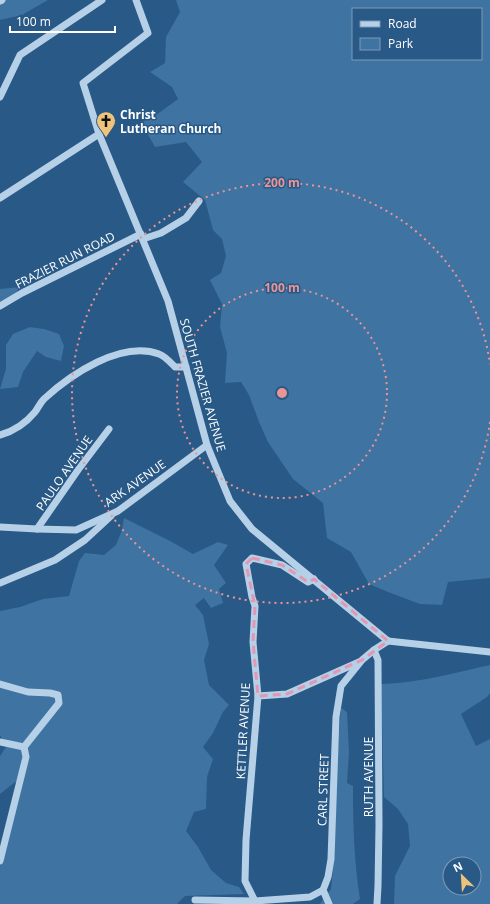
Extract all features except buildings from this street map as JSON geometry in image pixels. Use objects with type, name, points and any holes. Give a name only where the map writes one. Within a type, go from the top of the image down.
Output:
[{"type":"street","points":[[0,97],[20,55],[102,0]]},
{"type":"street","name":"SOUTH FRAZIER AVENUE","points":[[136,0],[148,33],[83,83],[99,134],[168,301],[207,446],[230,501],[252,529],[388,641]]},
{"type":"street","points":[[0,198],[99,134]]},
{"type":"street","name":"FRAZIER RUN ROAD","points":[[0,306],[22,293],[142,237],[161,233],[186,218],[199,201]]},
{"type":"street","points":[[0,435],[12,432],[27,421],[42,400],[84,368],[108,358],[138,350],[160,354],[175,367],[186,367]]},
{"type":"street","name":"PAULO AVENUE","points":[[38,529],[78,470],[109,429]]},
{"type":"street","name":"ARK AVENUE","points":[[0,526],[76,530],[118,511],[207,446]]},
{"type":"street","points":[[0,583],[55,560],[85,540],[118,511]]},
{"type":"street","name":"KETTLER AVENUE","points":[[255,902],[245,881],[246,840],[258,696],[254,642],[255,606],[246,564],[252,558],[282,565],[308,582],[314,579]]},
{"type":"street","points":[[388,641],[490,652]]},
{"type":"street","name":"CARL STREET","points":[[323,890],[328,877],[331,859],[336,717],[341,686],[362,660],[388,641]]},
{"type":"street","name":"RUTH AVENUE","points":[[374,650],[378,660],[379,825],[377,904]]},
{"type":"street","points":[[258,696],[287,694],[362,660]]},
{"type":"street","points":[[0,684],[28,692],[58,695],[59,703],[24,747],[26,757],[0,861]]},
{"type":"street","points":[[0,742],[24,747]]},
{"type":"street","points":[[195,900],[255,902],[301,901],[323,890],[329,904]]},
{"type":"highlighted area","points":[[252,558],[282,565],[308,582],[314,579],[388,641],[362,660],[287,694],[258,696],[253,642],[255,606],[246,564]]},
{"type":"green space","points":[[0,0],[48,0],[22,15],[0,20]]},
{"type":"green space","points":[[176,0],[490,0],[490,578],[448,582],[442,605],[420,604],[369,584],[351,552],[327,538],[323,503],[293,479],[268,442],[249,395],[241,382],[225,383],[227,353],[220,327],[222,304],[210,280],[221,273],[226,256],[222,239],[213,230],[205,200],[183,182],[202,162],[186,142],[155,147],[141,122],[152,118],[178,99],[172,87],[150,72],[165,63],[166,37],[180,12]]},
{"type":"green space","points":[[21,287],[12,297],[0,302],[0,289]]},
{"type":"green space","points":[[30,327],[44,329],[59,334],[64,346],[61,361],[46,357],[37,351],[23,372],[18,387],[0,389],[6,369],[6,345],[13,334]]},
{"type":"green space","points":[[124,518],[193,554],[218,542],[228,545],[214,565],[226,583],[219,589],[223,603],[211,608],[204,598],[195,605],[203,615],[209,644],[204,660],[209,685],[229,705],[223,712],[213,733],[203,747],[213,759],[207,777],[206,809],[194,812],[186,831],[198,847],[211,870],[226,883],[239,887],[244,894],[185,896],[177,904],[0,904],[0,867],[10,818],[21,780],[14,783],[0,794],[0,756],[6,747],[0,735],[0,611],[20,607],[43,599],[69,596],[79,561],[85,553],[104,555],[116,545],[122,530]]},
{"type":"green space","points":[[490,665],[490,693],[487,697],[461,714],[476,746],[490,739],[490,904],[394,904],[395,876],[410,846],[408,824],[398,809],[384,797],[381,684],[422,680]]},
{"type":"green space","points":[[341,708],[347,712],[349,752],[347,783],[353,786],[354,842],[360,899],[353,904],[320,904],[331,889],[335,849],[335,786]]},
{"type":"place","name":"Christ Lutheran Church","points":[[106,138]]}]
